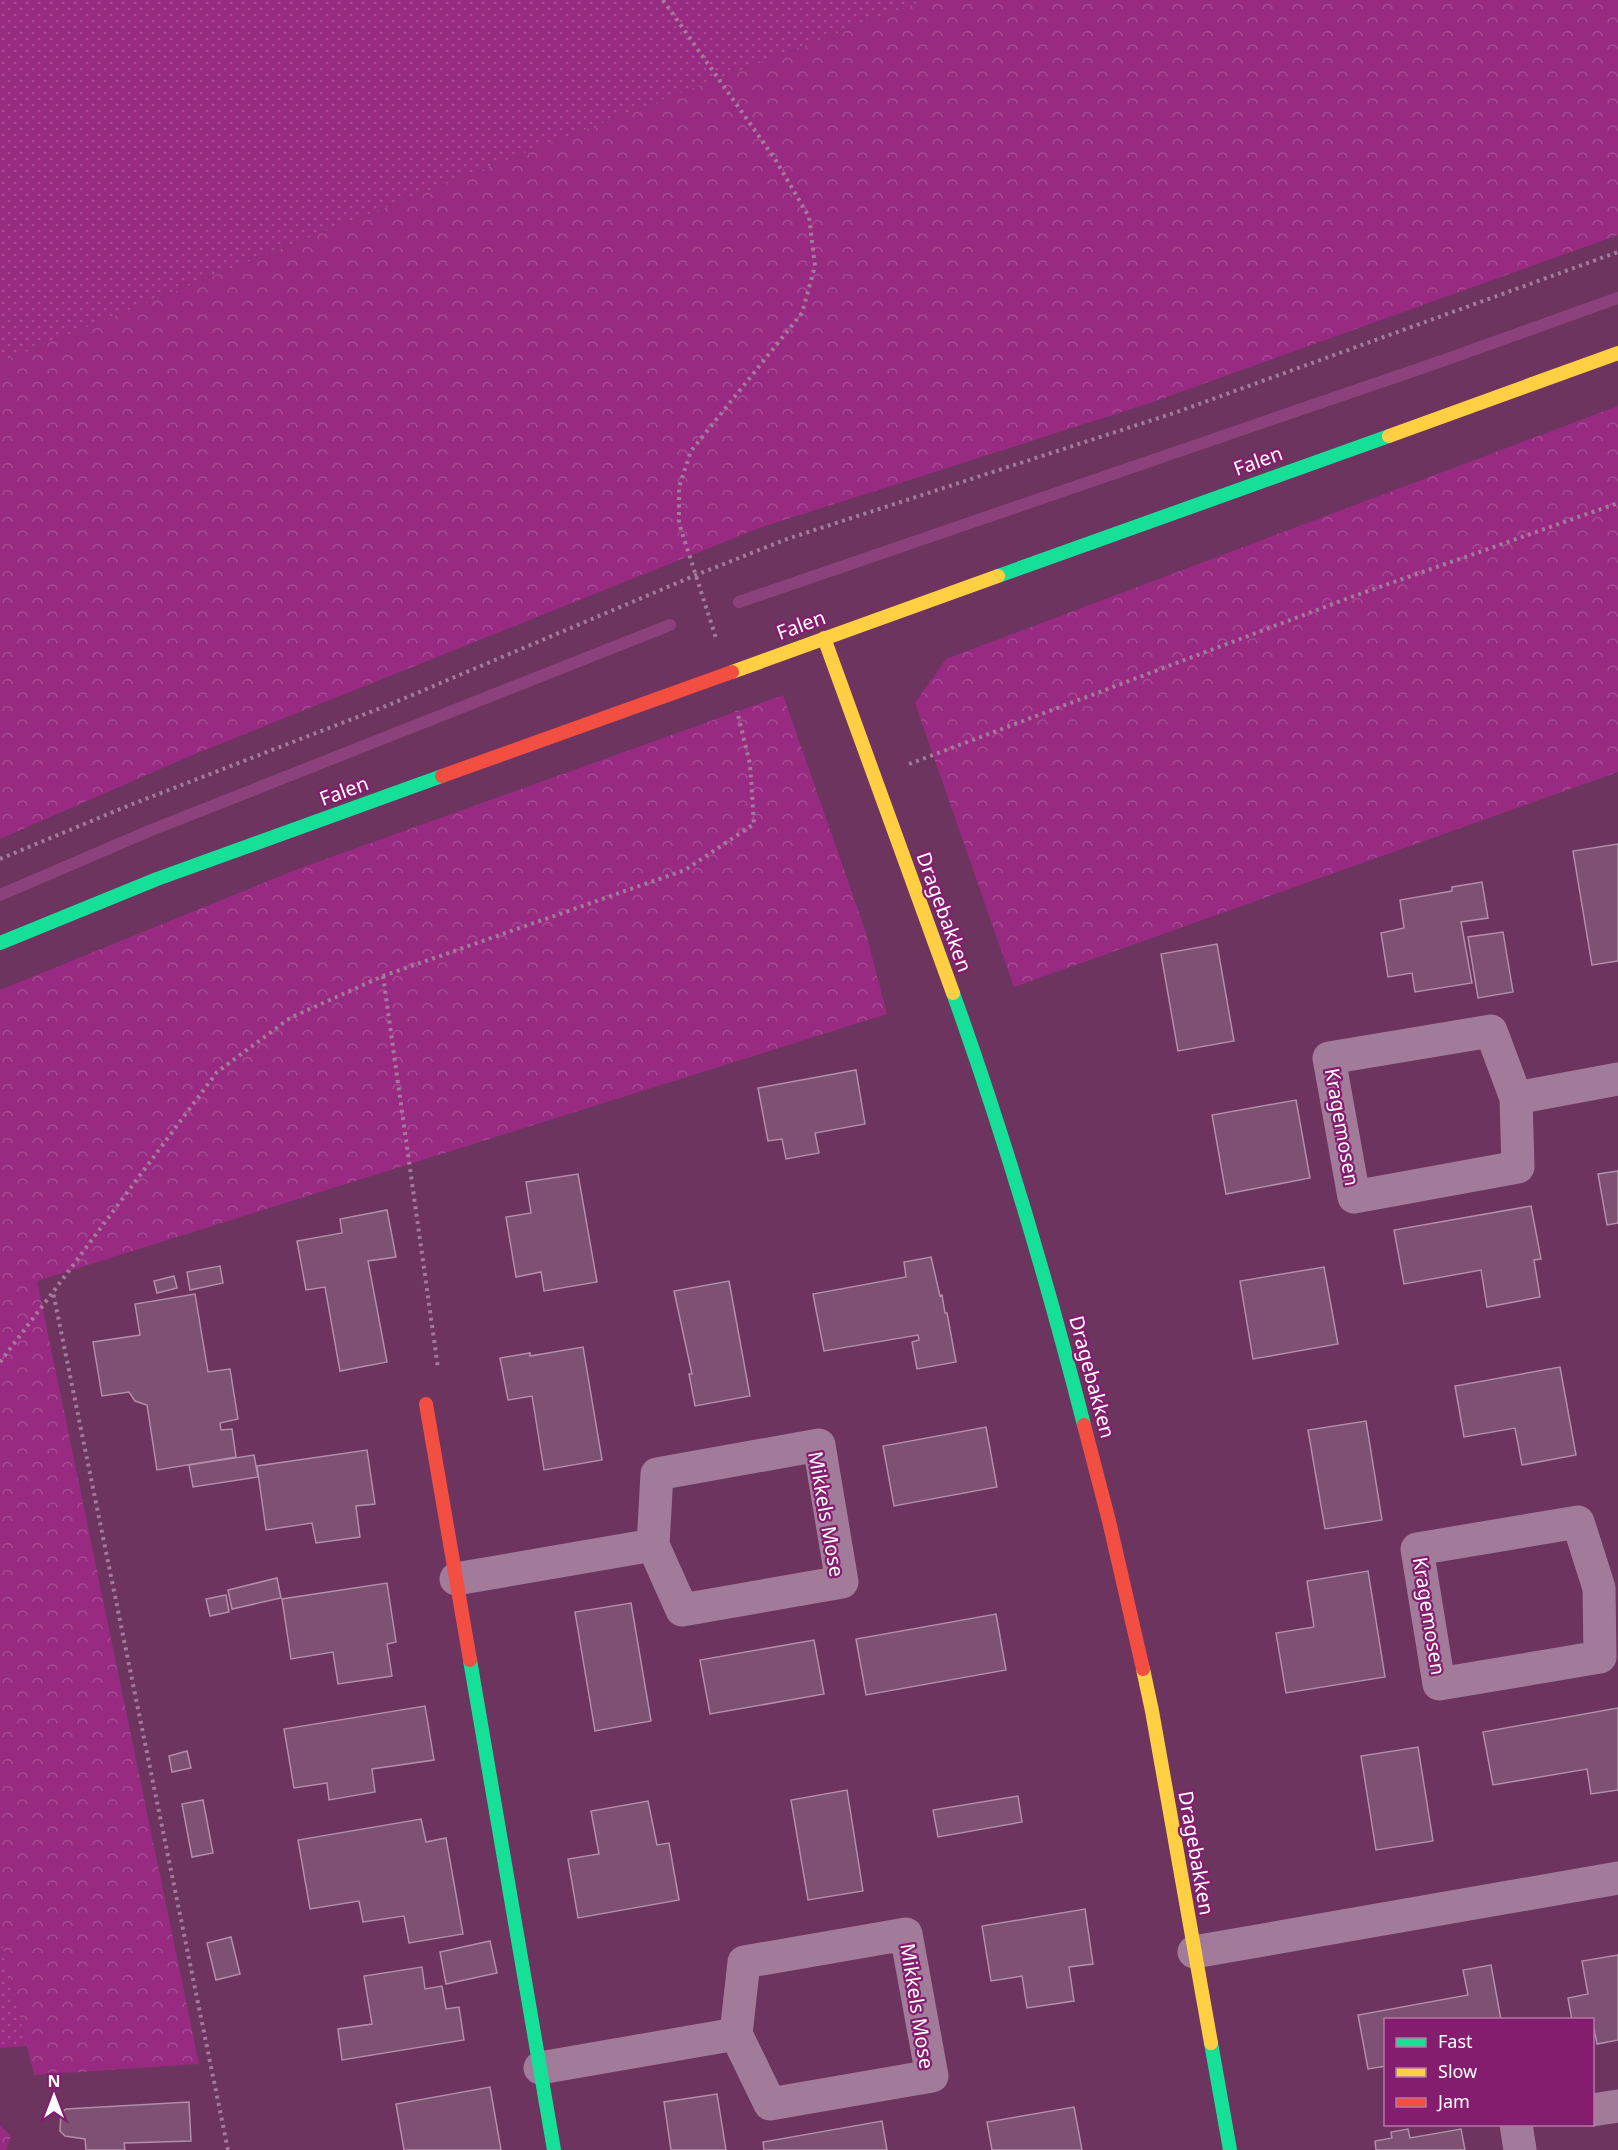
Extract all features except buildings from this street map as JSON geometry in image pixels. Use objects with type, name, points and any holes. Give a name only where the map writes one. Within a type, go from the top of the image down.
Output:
[{"type":"street","name":"Falen","points":[[0,943],[158,879],[1618,353]]},
{"type":"street","name":"Dragebakken","points":[[824,638],[982,1074],[1058,1324],[1109,1521],[1152,1711],[1230,2150]]},
{"type":"street","name":"Kragemosen","points":[[1491,1031],[1516,1098],[1518,1167],[1354,1197],[1329,1058],[1491,1031]]},
{"type":"street","points":[[1516,1098],[1618,1079]]},
{"type":"street","points":[[426,1404],[554,2150]]},
{"type":"street","name":"Mikkels Mose","points":[[819,1445],[842,1582],[682,1610],[653,1545],[657,1474],[819,1445]]},
{"type":"street","name":"Kragemosen","points":[[1578,1522],[1609,1587],[1600,1657],[1439,1684],[1417,1549],[1578,1522]]},
{"type":"street","points":[[456,1579],[653,1545]]},
{"type":"street","points":[[1194,1952],[1618,1878]]},
{"type":"street","name":"Mikkels Mose","points":[[906,1934],[932,2076],[770,2104],[736,2034],[744,1962],[906,1934]]},
{"type":"street","points":[[540,2068],[736,2034]]},
{"type":"street","points":[[1594,2110],[1618,2106]]},
{"type":"street","points":[[1516,2126],[1520,2150]]},
{"type":"path","points":[[0,1362],[217,1072],[290,1018],[383,976],[685,870],[753,824],[750,764],[727,673],[679,524],[679,487],[691,451],[802,313],[815,266],[809,217],[775,159],[663,0]]},
{"type":"path","points":[[0,859],[129,805],[391,704],[787,539],[1177,412],[1618,252]]},
{"type":"path","points":[[875,777],[1346,599],[1618,503]]},
{"type":"path","points":[[383,976],[441,1388],[426,1404]]},
{"type":"path","points":[[53,1292],[228,2150]]},
{"type":"green space","points":[[0,0],[925,0],[461,178],[0,363]]},
{"type":"green space","points":[[925,0],[1618,0],[1618,235],[1147,404],[759,528],[190,756],[0,839],[0,363],[461,178]]},
{"type":"green space","points":[[1618,406],[1618,772],[1014,987],[915,703],[946,659]]},
{"type":"green space","points":[[783,695],[865,930],[887,1014],[37,1281],[199,2064],[34,2075],[0,1935],[0,990],[298,869]]},
{"type":"green space","points":[[0,1935],[27,2046],[0,2048]]},
{"type":"green space","points":[[0,2125],[11,2136],[6,2150],[0,2150]]},
{"type":"waterway","points":[[739,602],[1442,361],[1618,298]]},
{"type":"waterway","points":[[0,895],[149,831],[670,625]]},
{"type":"traffic: fast","points":[[998,576],[1389,436]]},
{"type":"traffic: fast","points":[[0,943],[157,879],[442,776]]},
{"type":"traffic: fast","points":[[953,993],[1024,1208],[1084,1425]]},
{"type":"traffic: fast","points":[[470,1660],[554,2150]]},
{"type":"traffic: fast","points":[[1211,2043],[1230,2150]]},
{"type":"traffic: slow","points":[[1389,436],[1618,353]]},
{"type":"traffic: slow","points":[[732,672],[998,576]]},
{"type":"traffic: slow","points":[[824,638],[953,993]]},
{"type":"traffic: slow","points":[[1143,1669],[1211,2043]]},
{"type":"traffic: jam","points":[[442,776],[732,672]]},
{"type":"traffic: jam","points":[[426,1404],[470,1660]]},
{"type":"traffic: jam","points":[[1084,1425],[1143,1669]]}]
